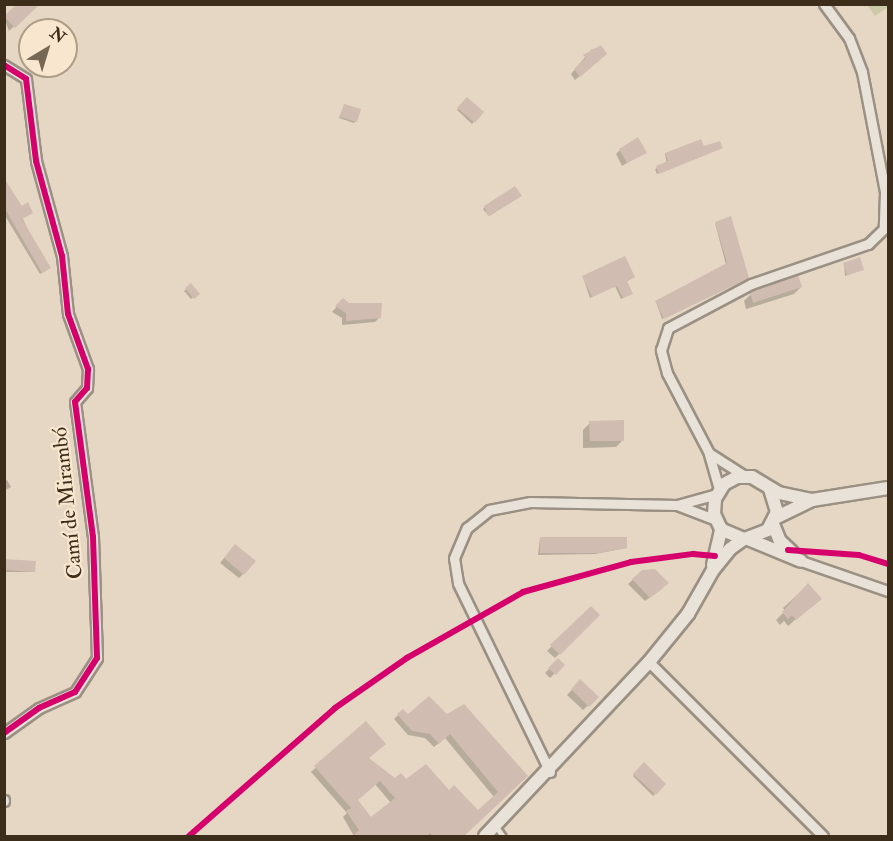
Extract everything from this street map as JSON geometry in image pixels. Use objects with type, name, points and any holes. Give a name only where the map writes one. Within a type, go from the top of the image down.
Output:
[{"type":"street","points":[[713,570],[719,524],[718,492],[709,453],[667,373],[661,350],[668,328],[752,284],[876,240],[887,230],[888,207],[858,59],[844,30],[824,4]]},
{"type":"street","name":"Camí de Mirambó","points":[[4,65],[26,79],[36,161],[62,256],[68,314],[88,369],[87,388],[75,402],[93,537],[97,658],[75,692],[39,708],[4,733]]},
{"type":"street","points":[[877,146],[888,154]]},
{"type":"street","points":[[709,453],[744,476],[759,479],[770,489],[777,506],[774,521],[780,541],[801,561]]},
{"type":"street","points":[[550,772],[465,598],[454,570],[456,549],[467,528],[489,510],[530,502],[677,505],[718,492],[730,480],[744,476]]},
{"type":"street","points":[[485,837],[500,831],[649,662],[688,614],[713,570],[730,549],[746,539],[762,535],[774,521],[812,500],[888,488]]},
{"type":"street","points":[[770,489],[812,500]]},
{"type":"street","points":[[677,505],[746,539],[888,591]]},
{"type":"street","points":[[649,662],[823,837]]},
{"type":"shaded area","points":[[867,5],[888,5],[888,7],[875,16]]},
{"type":"building","points":[[17,4],[40,4],[25,18],[18,18],[18,25],[15,28],[4,16]]},
{"type":"building","points":[[601,45],[607,54],[580,77],[574,69],[586,58],[583,55]]},
{"type":"building","points":[[467,97],[484,112],[475,123],[457,108]]},
{"type":"building","points":[[344,104],[361,109],[357,122],[340,117]]},
{"type":"building","points":[[638,137],[647,153],[627,163],[619,149]]},
{"type":"building","points":[[701,139],[704,146],[720,141],[723,148],[659,174],[656,166],[668,161],[665,153]]},
{"type":"building","points":[[4,178],[22,206],[28,202],[33,213],[22,219],[51,268],[42,273],[4,207]]},
{"type":"building","points":[[515,186],[522,196],[488,216],[484,206]]},
{"type":"building","points":[[731,216],[749,278],[664,319],[655,301],[727,263],[715,222]]},
{"type":"building","points":[[625,256],[635,277],[627,281],[633,294],[623,298],[617,286],[592,297],[582,276]]},
{"type":"building","points":[[860,257],[864,270],[847,275],[843,263]]},
{"type":"building","points":[[798,275],[802,287],[753,303],[750,292]]},
{"type":"building","points":[[191,283],[200,294],[194,299],[185,288]]},
{"type":"building","points":[[343,298],[349,303],[382,303],[381,318],[346,321],[346,313],[335,306]]},
{"type":"building","points":[[624,420],[624,441],[590,441],[589,421]]},
{"type":"building","points":[[540,537],[627,537],[627,548],[598,553],[540,553]]},
{"type":"building","points":[[235,544],[256,561],[244,575],[224,558]]},
{"type":"building","points":[[4,559],[36,561],[35,572],[4,570]]},
{"type":"building","points":[[655,569],[669,583],[650,598],[632,579],[642,570]]},
{"type":"building","points":[[808,583],[822,599],[796,620],[792,615],[788,619],[782,612]]},
{"type":"building","points":[[591,606],[600,615],[560,655],[550,645]]},
{"type":"building","points":[[558,658],[565,665],[556,675],[548,668]]},
{"type":"building","points":[[580,679],[599,697],[589,707],[571,689]]},
{"type":"building","points":[[429,696],[447,714],[464,704],[528,776],[463,837],[434,837],[430,833],[426,837],[352,837],[359,830],[346,811],[351,808],[314,766],[366,721],[386,744],[369,758],[395,778],[401,773],[406,779],[426,764],[449,790],[454,785],[478,810],[498,792],[450,734],[439,744],[430,734],[412,731],[397,714],[403,709],[408,714]],"holes":[[[380,781],[395,798],[371,817],[358,800]]]},
{"type":"building","points":[[644,762],[666,784],[656,795],[633,774]]},
{"type":"cycle path","points":[[4,65],[26,79],[36,161],[62,256],[68,314],[88,369],[87,388],[75,402],[93,537],[97,658],[75,692],[39,708],[4,733]]},
{"type":"cycle path","points":[[788,550],[859,555],[888,564]]},
{"type":"cycle path","points":[[189,836],[335,708],[407,658],[523,592],[631,562],[693,554],[715,556]]}]
